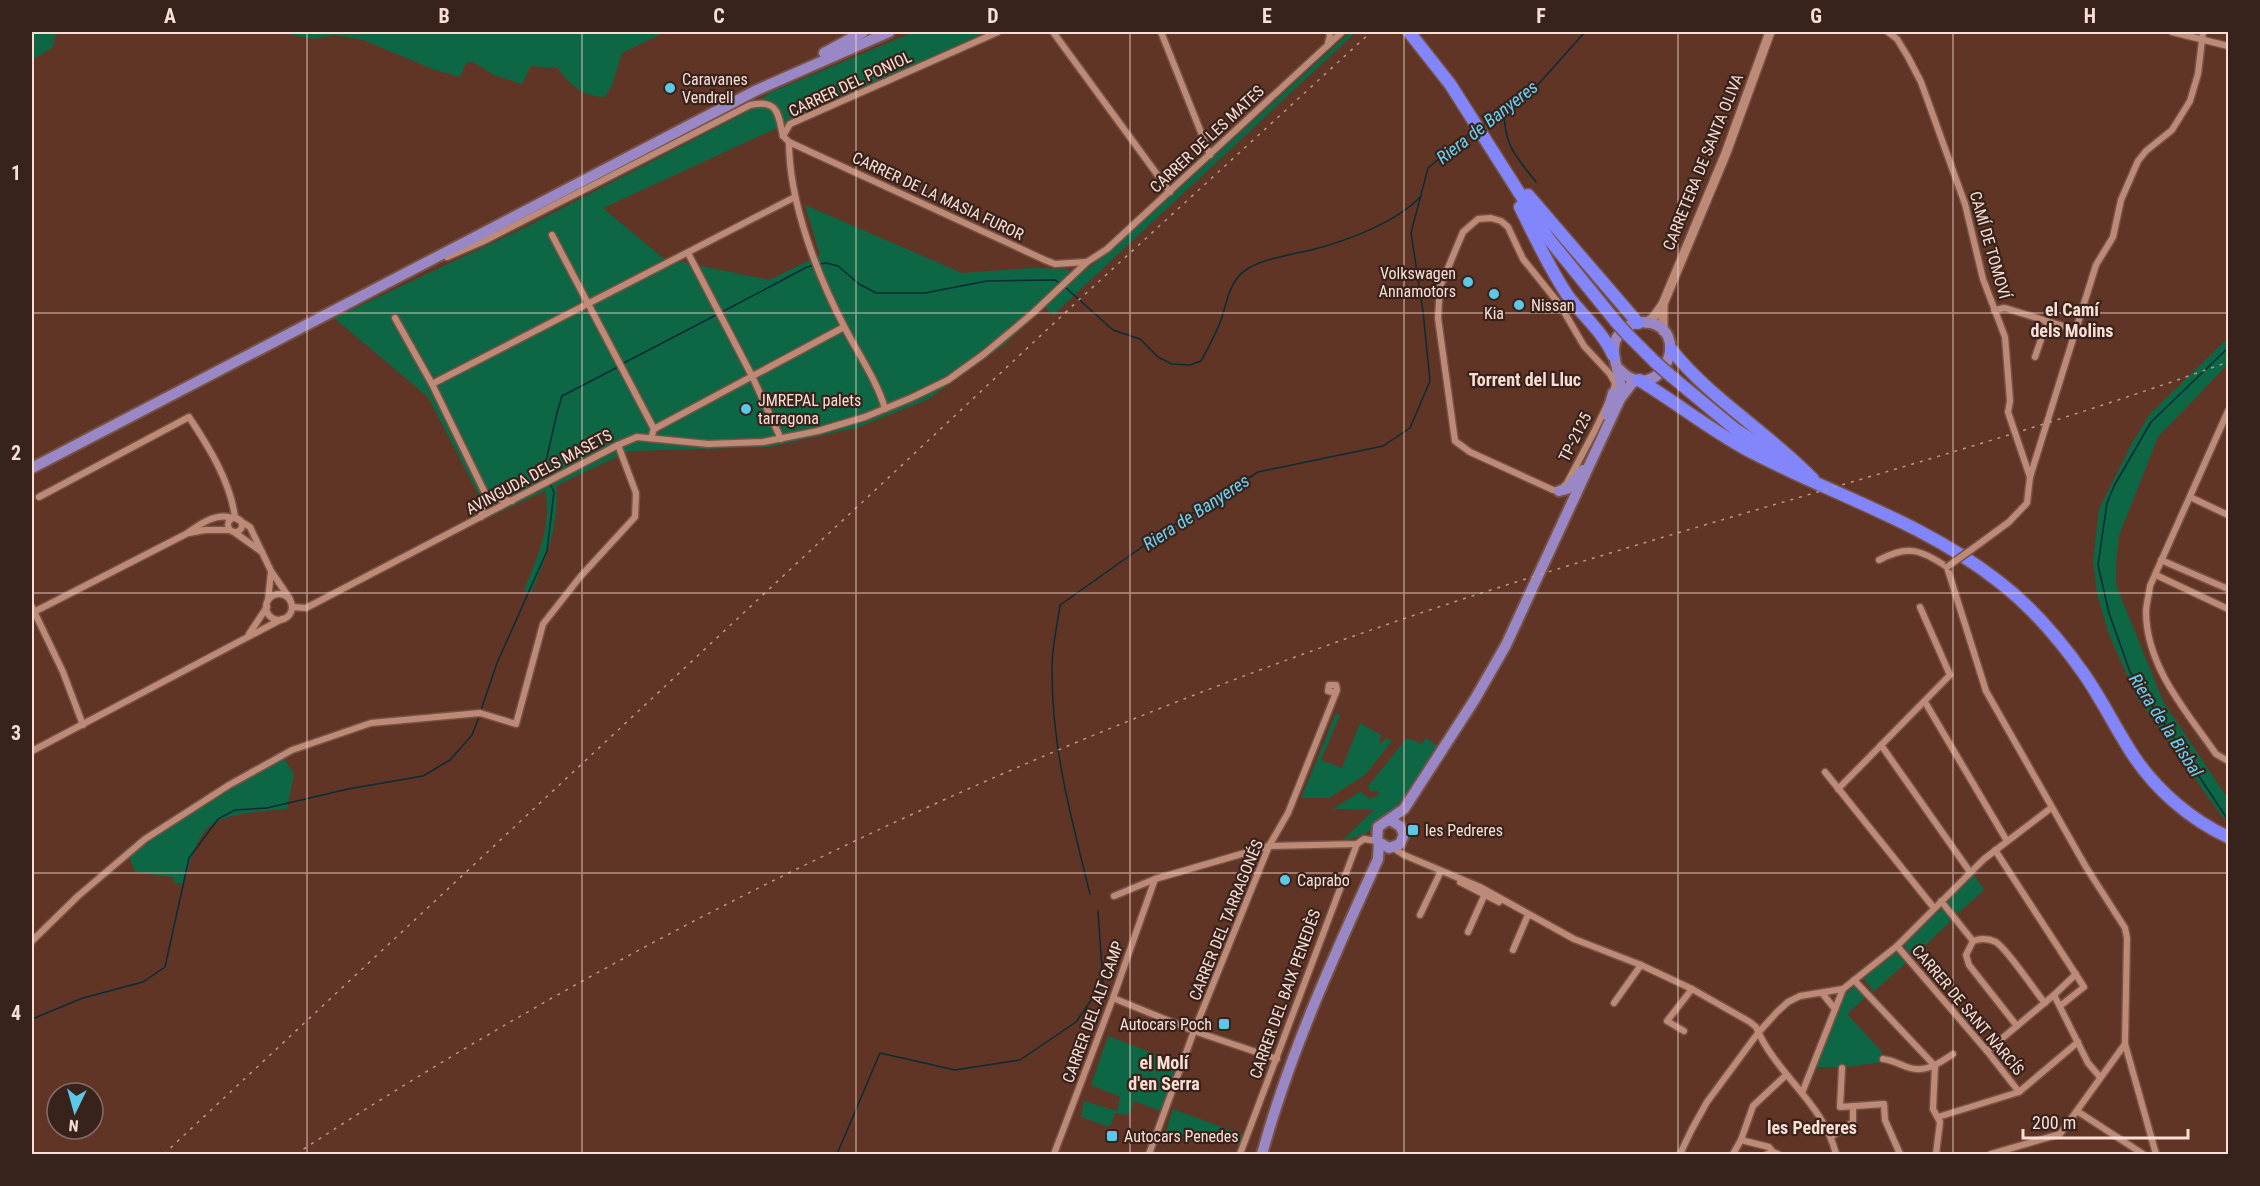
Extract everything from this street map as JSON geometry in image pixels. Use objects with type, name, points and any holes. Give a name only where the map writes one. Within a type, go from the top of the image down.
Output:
[{"type":"highway","points":[[1409,32],[1450,84],[1548,238],[1617,322],[1655,362],[1736,429],[1816,482]]},
{"type":"highway","points":[[1496,157],[1642,323]]},
{"type":"highway","points":[[1496,157],[1540,249],[1568,296],[1607,341],[1613,355]]},
{"type":"highway","points":[[1671,349],[1687,368],[1796,460],[1816,482]]},
{"type":"highway","points":[[1638,380],[1737,445],[1950,546],[2000,582],[2047,627],[2084,674],[2125,742],[2147,773],[2174,800],[2213,830],[2229,839]]},
{"type":"highway","points":[[2147,773],[2194,810],[2229,830]]},
{"type":"main road","points":[[799,71],[812,60],[862,32]]},
{"type":"main road","points":[[32,468],[757,90],[890,32]]},
{"type":"main road","points":[[1560,492],[1574,482],[1596,451],[1616,396],[1622,385],[1613,355],[1616,337],[1629,325],[1642,323],[1655,326],[1668,339],[1671,349],[1664,370],[1650,379],[1632,383],[1616,396]]},
{"type":"main road","points":[[1618,368],[1627,376],[1638,380]]},
{"type":"main road","name":"TP-2125","points":[[1262,1155],[1276,1103],[1323,982],[1378,859],[1381,844],[1378,827],[1404,809],[1475,699],[1506,645],[1596,451]]},
{"type":"main road","points":[[1381,844],[1400,844],[1404,809]]},
{"type":"main road","points":[[1390,820],[1398,824],[1403,833]]},
{"type":"street","name":"CARRER DEL PONIOL","points":[[783,136],[790,124],[998,32]]},
{"type":"street","points":[[1053,32],[1170,192]]},
{"type":"street","points":[[1161,32],[1210,155]]},
{"type":"street","points":[[1324,48],[1329,42],[1329,32]]},
{"type":"street","name":"CARRER DE LES MATES","points":[[1087,262],[1107,249],[1170,192],[1340,32]]},
{"type":"street","name":"CARRETERA DE SANTA OLIVA","points":[[1663,304],[1726,153],[1770,32]]},
{"type":"street","name":"CAMÍ DE TOMOVÍ","points":[[1888,32],[1897,39],[1921,82],[1965,204],[1983,279],[2005,337],[2010,401],[2008,412],[2030,477]]},
{"type":"street","points":[[2172,32],[2229,46]]},
{"type":"street","points":[[1947,567],[2009,522],[2027,503],[2030,477],[2096,265],[2113,237],[2121,200],[2138,161],[2146,151],[2172,130],[2190,101],[2198,74],[2203,32]]},
{"type":"street","points":[[324,315],[344,308],[430,264],[484,241],[750,105],[760,102],[773,106],[778,114],[783,136]]},
{"type":"street","name":"CARRER DE LA MASIA FUROR","points":[[783,136],[789,142],[1045,260],[1055,264],[1087,262]]},
{"type":"street","points":[[789,142],[789,162],[795,197],[818,270],[885,409]]},
{"type":"street","points":[[432,384],[795,197]]},
{"type":"street","points":[[1560,492],[1470,452],[1455,441],[1438,318],[1440,287],[1452,256],[1468,225],[1478,219],[1491,218],[1501,221],[1508,227],[1523,259],[1560,305],[1584,346],[1610,374],[1615,383],[1616,396]]},
{"type":"street","points":[[552,235],[654,429]]},
{"type":"street","points":[[688,253],[752,376],[781,438]]},
{"type":"street","name":"AVINGUDA DELS MASETS","points":[[292,608],[306,608],[618,445],[638,437],[708,444],[763,442],[818,431],[885,409],[948,380],[984,354],[1033,313],[1087,262]]},
{"type":"street","points":[[1642,323],[1653,318],[1663,304]]},
{"type":"street","points":[[1662,331],[1663,304]]},
{"type":"street","points":[[1994,310],[2005,308],[2076,330]]},
{"type":"street","points":[[395,318],[432,384],[485,493],[481,517]]},
{"type":"street","points":[[2036,357],[2047,322]]},
{"type":"street","points":[[651,438],[654,429],[844,327]]},
{"type":"street","name":"TP-2125","points":[[1560,492],[1616,396]]},
{"type":"street","points":[[2229,411],[2150,586],[2146,613],[2151,646],[2166,681],[2216,754],[2229,761]]},
{"type":"street","points":[[39,497],[189,417],[204,438],[217,465],[234,502],[235,518],[241,526],[240,530],[205,530],[186,534]]},
{"type":"street","points":[[32,941],[78,896],[145,839],[230,784],[292,750],[371,723],[480,713],[516,724],[543,624],[580,577],[635,517],[636,493],[618,445]]},
{"type":"street","points":[[485,493],[497,499],[512,501]]},
{"type":"street","points":[[2190,497],[2229,514]]},
{"type":"street","points":[[483,506],[495,510],[497,499]]},
{"type":"street","points":[[32,751],[83,725],[249,635],[289,615],[292,608],[290,599],[271,571],[250,527],[235,518],[225,516],[204,522],[186,534],[32,611],[63,672],[83,725]]},
{"type":"street","points":[[235,518],[228,523],[232,531],[262,553]]},
{"type":"street","points":[[1879,560],[1896,551],[1916,550],[1931,556],[1947,567],[1986,691],[2051,808],[2125,928],[2127,938],[2125,1044],[2156,1155]]},
{"type":"street","points":[[2161,560],[2229,589]]},
{"type":"street","points":[[271,571],[268,603],[271,617],[282,619]]},
{"type":"street","points":[[2156,575],[2229,609]]},
{"type":"street","points":[[249,635],[268,603],[279,594],[290,599]]},
{"type":"street","points":[[1838,789],[1950,675],[1920,607]]},
{"type":"street","name":"CARRER DEL TARRAGONÉS","points":[[1149,1155],[1194,1031],[1269,846],[1288,813],[1334,696]]},
{"type":"street","points":[[1925,702],[2007,841]]},
{"type":"street","points":[[1881,745],[1970,872]]},
{"type":"street","points":[[1825,772],[1934,908]]},
{"type":"street","points":[[1802,1093],[1843,989],[1897,946],[1995,850],[2051,808]]},
{"type":"street","points":[[1403,833],[1405,846],[1418,861]]},
{"type":"street","points":[[1114,896],[1155,879],[1269,846],[1357,844],[1364,839],[1381,844],[1480,887],[1574,939],[1641,965],[1692,989],[1750,1022],[1756,1027],[1786,1075],[1821,1118],[1831,1137],[1836,1155]]},
{"type":"street","name":"CARRER DEL BAIX PENEDÈS","points":[[1240,1155],[1357,844]]},
{"type":"street","points":[[1995,850],[2084,987],[2060,1006]]},
{"type":"street","points":[[1441,871],[1484,896],[1528,915]]},
{"type":"street","points":[[1420,915],[1441,871]]},
{"type":"street","name":"CARRER DEL ALT CAMP","points":[[1054,1155],[1155,879]]},
{"type":"street","points":[[1468,932],[1484,896]]},
{"type":"street","points":[[1941,901],[1973,941]]},
{"type":"street","points":[[1513,950],[1528,915]]},
{"type":"street","points":[[2017,1026],[1969,965],[1966,955],[1973,941],[1980,938],[1989,939],[2001,946],[2044,1003]]},
{"type":"street","name":"CARRER DE SANT NARCÍS","points":[[1897,946],[2019,1092]]},
{"type":"street","points":[[1614,1003],[1641,965]]},
{"type":"street","points":[[1987,1051],[2076,974]]},
{"type":"street","points":[[1854,980],[1935,1066],[1933,1109],[1940,1122],[1936,1155]]},
{"type":"street","points":[[1684,1031],[1667,1021],[1692,989]]},
{"type":"street","points":[[1680,1155],[1707,1102],[1758,1033],[1788,1002],[1800,996],[1843,989]]},
{"type":"street","points":[[1822,993],[1835,1008]]},
{"type":"street","points":[[2054,995],[2088,1063],[2100,1077]]},
{"type":"street","points":[[1113,998],[1194,1031],[1277,1059]]},
{"type":"street","points":[[1938,1117],[2019,1092],[2078,1042]]},
{"type":"street","points":[[1991,1155],[2060,1134],[2125,1044]]},
{"type":"street","points":[[1883,1059],[1910,1068],[1930,1069],[1953,1054]]},
{"type":"street","points":[[1842,1068],[1839,1107],[1884,1104],[1885,1120],[1900,1155]]},
{"type":"street","points":[[1733,1155],[1753,1106],[1786,1075]]},
{"type":"street","points":[[1831,1137],[1853,1122],[1853,1106]]},
{"type":"street","points":[[2077,1111],[2142,1155]]},
{"type":"street","points":[[1741,1140],[1771,1152]]},
{"type":"street","points":[[2013,1148],[2018,1155]]},
{"type":"green space","points":[[32,32],[57,32],[52,48],[32,60]]},
{"type":"green space","points":[[293,32],[665,32],[622,53],[612,85],[605,97],[589,95],[578,89],[557,68],[531,66],[522,84],[494,75],[473,62],[466,63],[460,77],[435,70],[363,40],[335,35],[314,39],[291,35]]},
{"type":"green space","points":[[914,32],[986,32],[603,208],[663,258],[769,280],[820,255],[805,205],[962,273],[1034,268],[1068,269],[1075,278],[1112,250],[1350,32],[1356,32],[1053,315],[1045,307],[1004,345],[927,400],[856,428],[770,447],[629,451],[556,486],[556,514],[547,554],[531,593],[524,590],[545,529],[547,503],[545,491],[490,517],[428,397],[334,318],[526,227],[743,114],[769,93]]},
{"type":"green space","points":[[2228,338],[2228,364],[2158,437],[2119,536],[2116,585],[2163,701],[2228,799],[2228,819],[2223,818],[2138,699],[2109,635],[2097,594],[2093,561],[2099,509],[2132,443],[2150,414]]},
{"type":"green space","points":[[1336,713],[1340,715],[1321,760],[1342,768],[1360,723],[1381,735],[1379,742],[1383,743],[1385,738],[1392,741],[1365,775],[1329,798],[1301,798]]},
{"type":"green space","points":[[1407,738],[1422,744],[1426,738],[1437,746],[1410,789],[1385,818],[1358,837],[1344,839],[1374,810],[1333,809],[1361,791],[1370,799],[1379,795],[1377,790],[1371,792],[1368,786]]},
{"type":"green space","points":[[283,757],[294,774],[287,809],[228,817],[211,825],[197,843],[183,883],[174,883],[173,877],[135,872],[129,856],[146,841],[203,802]]},
{"type":"green space","points":[[1974,875],[1984,890],[1957,914],[1947,902]]},
{"type":"green space","points":[[1940,909],[1943,909],[1952,920],[1913,957],[1905,944]]},
{"type":"green space","points":[[1896,953],[1900,953],[1907,962],[1873,992],[1864,978]]},
{"type":"green space","points":[[1855,985],[1867,996],[1847,1014],[1882,1052],[1883,1062],[1847,1067],[1816,1067],[1845,995]]},
{"type":"green space","points":[[1108,1036],[1178,1063],[1160,1111],[1134,1101],[1129,1115],[1115,1113],[1110,1127],[1081,1117],[1084,1101],[1117,1111],[1120,1097],[1091,1085]]},
{"type":"green space","points":[[1173,1109],[1243,1135],[1239,1145],[1205,1132],[1201,1144],[1166,1131]]},
{"type":"waterway","name":"Riera de Banyeres","points":[[1483,124],[1534,89],[1585,32]]},
{"type":"waterway","points":[[1504,109],[1506,132],[1512,149],[1536,182]]},
{"type":"waterway","name":"Riera de Banyeres","points":[[1090,894],[1064,785],[1055,729],[1052,665],[1060,605],[1166,530],[1258,472],[1383,446],[1410,428],[1430,381],[1423,311],[1411,233],[1428,168],[1474,130]]},
{"type":"waterway","points":[[1065,287],[1113,330],[1140,339],[1158,357],[1172,364],[1190,365],[1201,361],[1219,325],[1232,287],[1244,271],[1263,262],[1343,241],[1372,229],[1399,214],[1421,196]]},
{"type":"waterway","points":[[820,264],[838,266],[859,284],[876,293],[925,293],[987,281],[1055,280],[1061,284]]},
{"type":"waterway","points":[[720,313],[807,267],[815,265]]},
{"type":"waterway","points":[[622,364],[716,315]]},
{"type":"waterway","name":"Riera de la Bisbal","points":[[2228,348],[2151,422],[2114,486],[2107,503],[2098,565],[2109,613],[2130,672],[2228,820]]},
{"type":"waterway","points":[[548,478],[544,470],[562,396],[618,367]]},
{"type":"waterway","points":[[481,710],[497,663],[547,551],[554,492],[550,483]]},
{"type":"waterway","points":[[32,1019],[83,998],[143,982],[165,967],[189,858],[218,819],[235,810],[267,808],[348,789],[423,776],[450,760],[472,735],[479,717]]},
{"type":"waterway","name":"Riera de Banyeres","points":[[837,1154],[880,1053],[955,1070],[1020,1060],[1076,1022],[1103,983],[1098,911]]},
{"type":"railway","points":[[164,1154],[1082,297],[1371,32]]},
{"type":"railway","points":[[296,1154],[426,1072],[559,994],[695,921],[833,852],[973,787],[1115,727],[1258,671],[1506,585],[1920,462],[2228,362]]},
{"type":"place","name":"Caravanes Vendrell","points":[[670,88]]},
{"type":"place","name":"Volkswagen Annamotors","points":[[1468,282]]},
{"type":"place","name":"Kia","points":[[1494,294]]},
{"type":"place","name":"Nissan","points":[[1519,305]]},
{"type":"place","name":"JMREPAL palets tarragona","points":[[746,409]]},
{"type":"place","name":"les Pedreres","points":[[1413,830]]},
{"type":"place","name":"Caprabo","points":[[1285,880]]},
{"type":"place","name":"Autocars Poch","points":[[1224,1024]]},
{"type":"place","name":"Autocars Penedes","points":[[1112,1136]]},
{"type":"district","name":"el Camí dels Molins","points":[[2072,319]]},
{"type":"district","name":"Torrent del Lluc","points":[[1525,379]]},
{"type":"district","name":"el Molí d'en Serra","points":[[1164,1072]]},
{"type":"district","name":"les Pedreres","points":[[1812,1127]]}]
